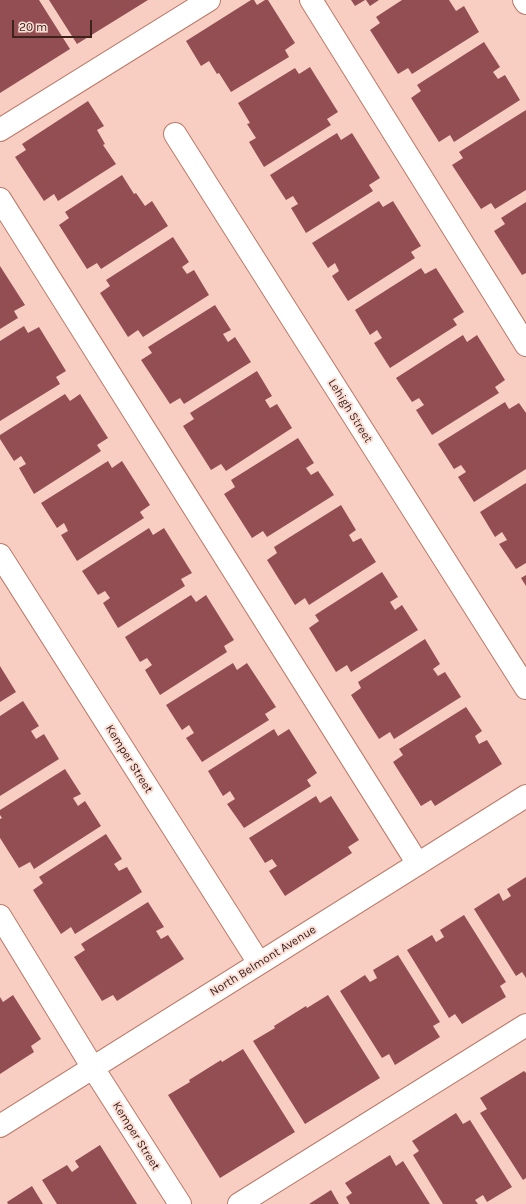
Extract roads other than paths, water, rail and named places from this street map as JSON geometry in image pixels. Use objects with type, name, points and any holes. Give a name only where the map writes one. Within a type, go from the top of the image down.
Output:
[{"type":"street","points":[[0,130],[209,0]]},
{"type":"street","points":[[311,0],[526,344]]},
{"type":"street","name":"Lehigh Street","points":[[175,134],[526,688]]},
{"type":"street","points":[[0,199],[418,864]]},
{"type":"street","name":"Kemper Street","points":[[0,555],[259,964]]},
{"type":"street","name":"North Belmont Avenue","points":[[0,1126],[526,796]]},
{"type":"street","name":"Kemper Street","points":[[0,916],[93,1068],[180,1204]]},
{"type":"street","points":[[239,1204],[526,1025]]}]
